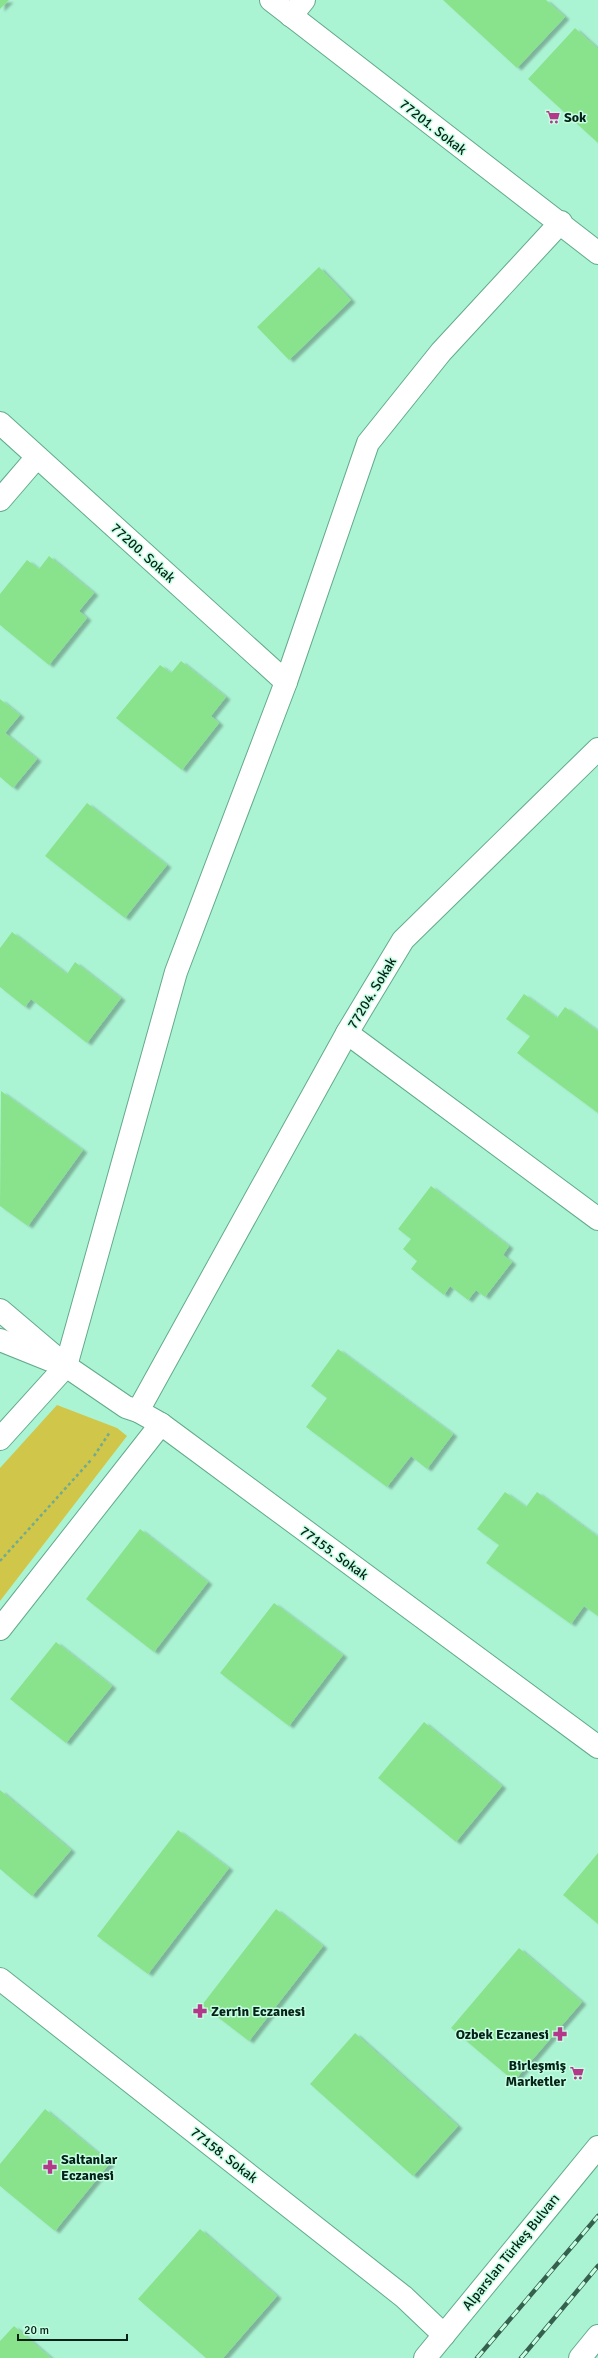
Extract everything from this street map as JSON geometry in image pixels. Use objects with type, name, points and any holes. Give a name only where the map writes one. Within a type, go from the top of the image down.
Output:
[{"type":"street","name":"77201. Sokak","points":[[271,0],[298,8],[533,204],[561,222],[598,251]]},
{"type":"street","points":[[0,1440],[66,1366],[176,972],[286,682],[368,443],[441,352],[561,222]]},
{"type":"street","name":"77200. Sokak","points":[[0,423],[286,682]]},
{"type":"street","points":[[0,500],[37,457]]},
{"type":"street","name":"77204. Sokak","points":[[598,749],[403,940],[347,1033],[598,1219]]},
{"type":"street","points":[[138,1410],[347,1033]]},
{"type":"street","name":"77155. Sokak","points":[[0,1310],[66,1366],[126,1407],[138,1410],[161,1424],[598,1747]]},
{"type":"street","name":"77155. Sokak","points":[[0,1340],[66,1366]]},
{"type":"street","points":[[0,1629],[161,1424]]},
{"type":"street","name":"77158. Sokak","points":[[0,1979],[404,2297],[444,2334]]},
{"type":"street","name":"Alparslan Türkeş Bulvarı","points":[[425,2358],[598,2147]]},
{"type":"street","points":[[580,2358],[598,2336]]},
{"type":"path","points":[[0,1561],[94,1457]]},
{"type":"shaded area","points":[[57,1405],[117,1428],[127,1436],[0,1601],[0,1468]]},
{"type":"building","points":[[0,0],[9,0],[0,9]]},
{"type":"building","points":[[443,0],[546,0],[565,17],[517,68]]},
{"type":"building","points":[[575,28],[598,49],[598,143],[528,79]]},
{"type":"building","points":[[319,267],[351,300],[289,360],[257,327]]},
{"type":"building","points":[[49,556],[94,593],[79,611],[87,618],[49,665],[0,625],[0,594],[27,560],[39,569]]},
{"type":"building","points":[[181,661],[226,697],[211,716],[219,723],[182,770],[116,718],[160,665],[171,673]]},
{"type":"building","points":[[0,699],[20,715],[5,733],[37,759],[13,788],[0,777]]},
{"type":"building","points":[[87,803],[167,865],[125,918],[45,856]]},
{"type":"building","points":[[12,932],[67,974],[75,962],[121,998],[87,1043],[31,999],[25,1007],[0,987],[0,948]]},
{"type":"building","points":[[524,994],[557,1018],[565,1007],[598,1031],[598,1113],[517,1053],[530,1036],[506,1019]]},
{"type":"building","points":[[1,1091],[83,1150],[28,1226],[0,1206]]},
{"type":"building","points":[[431,1186],[509,1246],[503,1255],[512,1262],[485,1297],[476,1290],[468,1300],[450,1286],[444,1295],[411,1269],[417,1261],[403,1249],[411,1239],[398,1229]]},
{"type":"building","points":[[338,1349],[453,1434],[427,1469],[411,1456],[387,1487],[306,1427],[327,1398],[311,1386]]},
{"type":"building","points":[[505,1492],[526,1507],[537,1492],[598,1537],[598,1616],[584,1606],[571,1624],[486,1563],[499,1545],[477,1529]]},
{"type":"building","points":[[140,1529],[208,1582],[154,1652],[86,1599]]},
{"type":"building","points":[[274,1603],[343,1655],[289,1726],[220,1673]]},
{"type":"building","points":[[56,1642],[112,1686],[66,1743],[10,1699]]},
{"type":"building","points":[[424,1722],[502,1786],[456,1842],[378,1778]]},
{"type":"building","points":[[0,1790],[71,1850],[32,1896],[0,1869]]},
{"type":"building","points":[[178,1830],[229,1868],[148,1974],[97,1936]]},
{"type":"building","points":[[598,1853],[598,1924],[563,1895]]},
{"type":"building","points":[[276,1909],[323,1946],[249,2041],[202,2005]]},
{"type":"building","points":[[519,1948],[582,2002],[514,2081],[451,2028]]},
{"type":"building","points":[[355,2033],[458,2126],[413,2176],[310,2084]]},
{"type":"building","points":[[45,2109],[110,2163],[55,2231],[0,2186],[0,2164]]},
{"type":"building","points":[[200,2229],[277,2296],[223,2358],[206,2358],[138,2299]]},
{"type":"building","points":[[14,2326],[51,2358],[0,2358],[0,2341]]},
{"type":"railway","points":[[477,2358],[598,2216]]},
{"type":"railway","points":[[521,2358],[598,2266]]},
{"type":"place","name":"Sok","points":[[553,117]]},
{"type":"place","name":"Zerrin Eczanesi","points":[[200,2011]]},
{"type":"place","name":"Ozbek Eczanesi","points":[[560,2034]]},
{"type":"place","name":"Birleşmiş Marketler","points":[[577,2073]]},
{"type":"place","name":"Saltanlar Eczanesi","points":[[50,2167]]}]
